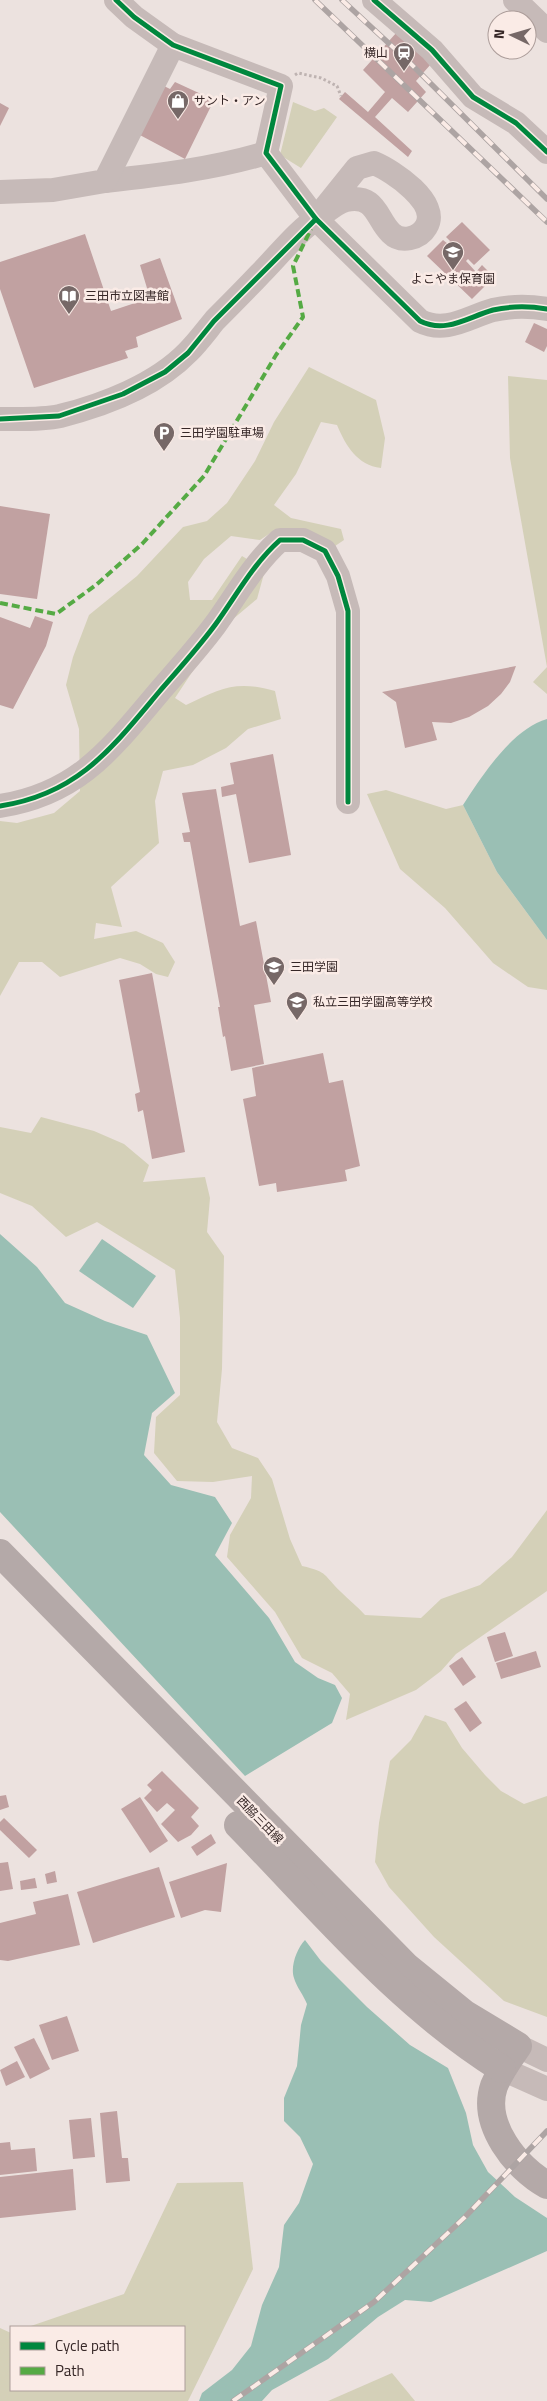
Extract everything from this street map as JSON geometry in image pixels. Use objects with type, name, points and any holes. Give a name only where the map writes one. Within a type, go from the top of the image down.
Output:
[{"type":"main road","name":"西脇三田線","points":[[0,1553],[406,1966],[466,2014],[518,2046]]},
{"type":"main road","name":"西脇三田線","points":[[0,1580],[392,1984],[424,2013],[473,2051],[502,2069]]},
{"type":"main road","points":[[518,2046],[502,2069],[494,2087],[492,2100],[494,2117],[505,2145],[515,2158],[547,2185]]},
{"type":"street","points":[[116,0],[134,17],[173,45],[281,86],[266,153],[316,219],[420,322],[439,328],[493,310],[530,306],[547,309]]},
{"type":"street","points":[[374,0],[432,50],[473,97],[516,123],[547,152]]},
{"type":"street","points":[[515,0],[547,31]]},
{"type":"street","points":[[105,181],[173,45]]},
{"type":"street","points":[[0,192],[53,190],[105,181],[187,172],[229,164],[266,153]]},
{"type":"street","points":[[0,420],[59,416],[123,394],[165,372],[188,353],[214,321],[316,219],[357,168],[374,163],[388,169],[427,204],[429,220],[422,232],[415,236],[408,239],[397,238],[389,232],[374,207],[355,200],[344,200],[316,219]]},
{"type":"street","points":[[0,806],[28,802],[68,784],[109,751],[214,626],[264,554],[280,540],[303,540],[325,551],[338,576],[348,611],[348,802]]},
{"type":"street","points":[[518,2046],[547,2060]]},
{"type":"street","points":[[502,2069],[547,2090]]},
{"type":"path","points":[[281,86],[298,73],[321,78],[337,86],[341,96]]},
{"type":"shaded area","points":[[293,102],[315,111],[324,108],[337,117],[301,168],[280,155]]},
{"type":"shaded area","points":[[309,367],[376,400],[385,438],[381,468],[359,459],[344,440],[337,425],[321,422],[296,474],[274,505],[291,518],[341,529],[344,540],[335,546],[272,532],[260,540],[231,536],[204,559],[188,582],[190,600],[212,600],[242,556],[265,570],[257,599],[220,630],[175,698],[186,705],[219,690],[239,686],[261,688],[275,691],[281,719],[248,729],[226,748],[193,765],[163,771],[155,801],[159,843],[111,887],[122,927],[96,923],[94,939],[136,931],[163,943],[175,962],[168,977],[156,974],[140,964],[120,958],[60,977],[42,962],[19,962],[0,996],[0,821],[17,823],[54,813],[80,791],[79,729],[66,685],[73,657],[89,615],[137,576],[183,527],[207,521],[227,503],[255,461],[274,422]]},
{"type":"shaded area","points":[[508,376],[547,380],[547,667],[510,458]]},
{"type":"shaded area","points":[[547,667],[547,694],[533,682]]},
{"type":"shaded area","points":[[547,719],[547,940],[497,872],[463,805],[479,781],[510,743],[534,724]]},
{"type":"shaded area","points":[[386,790],[446,809],[463,805],[497,872],[547,940],[547,990],[528,987],[493,963],[445,908],[400,869],[367,794]]},
{"type":"shaded area","points":[[41,1117],[94,1131],[124,1144],[149,1165],[143,1182],[205,1177],[210,1198],[207,1232],[224,1256],[222,1369],[217,1422],[232,1448],[258,1458],[272,1479],[290,1539],[302,1566],[317,1570],[325,1575],[365,1615],[421,1618],[441,1599],[480,1585],[512,1557],[547,1510],[547,1591],[456,1654],[441,1671],[416,1690],[346,1720],[350,1694],[332,1673],[302,1658],[275,1612],[227,1557],[230,1535],[251,1498],[252,1476],[213,1482],[177,1481],[154,1453],[156,1417],[180,1395],[180,1318],[175,1270],[97,1222],[66,1237],[32,1206],[0,1193],[0,1127],[31,1133]]},
{"type":"shaded area","points":[[0,1234],[37,1267],[65,1303],[105,1321],[147,1335],[175,1393],[152,1413],[144,1455],[171,1485],[215,1497],[232,1523],[215,1555],[269,1618],[295,1662],[318,1678],[335,1685],[342,1698],[332,1723],[245,1776],[0,1512]]},
{"type":"shaded area","points":[[102,1239],[156,1276],[133,1308],[79,1271]]},
{"type":"shaded area","points":[[425,1715],[446,1722],[462,1748],[501,1791],[524,1804],[547,1796],[547,2017],[504,2001],[434,1937],[389,1887],[375,1862],[379,1823],[390,1761],[411,1740]]},
{"type":"shaded area","points":[[305,1940],[321,1961],[367,2007],[410,2045],[448,2068],[466,2113],[473,2145],[488,2172],[515,2197],[547,2218],[547,2251],[431,2302],[405,2300],[378,2317],[328,2359],[272,2390],[262,2401],[199,2401],[202,2393],[232,2370],[251,2346],[262,2305],[279,2267],[284,2225],[299,2203],[313,2164],[300,2137],[284,2121],[284,2098],[297,2066],[301,2025],[307,2004],[296,1984],[293,1974],[295,1958]]},
{"type":"shaded area","points":[[243,2182],[253,2269],[188,2401],[0,2401],[0,2328],[10,2333],[10,2391],[185,2391],[185,2326],[31,2326],[124,2294],[177,2183]]},
{"type":"shaded area","points":[[392,2373],[415,2401],[328,2401]]},
{"type":"building","points":[[397,32],[431,64],[416,81],[426,92],[408,112],[392,98],[375,117],[412,151],[408,157],[339,99],[345,92],[368,112],[385,92],[363,70]]},
{"type":"building","points":[[175,82],[214,100],[185,159],[138,134],[162,85],[170,89]]},
{"type":"building","points":[[0,103],[9,108],[0,126]]},
{"type":"building","points":[[462,222],[490,250],[474,265],[468,259],[466,261],[476,272],[482,265],[494,277],[472,299],[427,256],[443,240],[448,244],[450,241],[446,237]]},
{"type":"building","points":[[85,234],[111,311],[150,298],[140,265],[160,258],[182,319],[136,337],[138,347],[125,351],[128,358],[34,388],[0,289],[0,262]]},
{"type":"building","points":[[534,323],[547,329],[547,346],[544,352],[525,342]]},
{"type":"building","points":[[0,506],[50,514],[37,599],[0,594]]},
{"type":"building","points":[[35,616],[53,622],[46,646],[13,709],[0,705],[0,617],[30,628]]},
{"type":"building","points":[[516,666],[510,682],[488,706],[469,717],[451,723],[432,722],[437,740],[405,748],[396,702],[382,692]]},
{"type":"building","points":[[273,754],[291,855],[249,863],[236,794],[222,797],[221,787],[234,784],[230,763]]},
{"type":"building","points":[[216,789],[240,926],[256,921],[271,1002],[254,1005],[264,1064],[231,1071],[225,1036],[223,1037],[218,1007],[220,1007],[190,842],[184,842],[182,833],[190,832],[182,793]]},
{"type":"building","points":[[152,973],[185,1152],[152,1159],[143,1110],[138,1112],[135,1094],[140,1092],[119,980]]},
{"type":"building","points":[[323,1053],[329,1083],[343,1080],[360,1166],[345,1170],[347,1181],[277,1192],[276,1183],[259,1186],[243,1099],[256,1096],[252,1068]]},
{"type":"building","points":[[505,1632],[513,1656],[495,1662],[487,1637]]},
{"type":"building","points":[[536,1651],[541,1667],[501,1679],[496,1663]]},
{"type":"building","points":[[462,1657],[476,1677],[463,1686],[449,1666]]},
{"type":"building","points":[[466,1701],[482,1723],[470,1732],[454,1709]]},
{"type":"building","points":[[162,1771],[199,1808],[191,1817],[199,1826],[191,1835],[178,1842],[161,1824],[175,1810],[167,1803],[157,1812],[144,1798],[152,1790],[147,1785]]},
{"type":"building","points":[[6,1795],[9,1807],[0,1810],[0,1796]]},
{"type":"building","points":[[140,1797],[168,1841],[150,1853],[121,1809]]},
{"type":"building","points":[[4,1818],[37,1850],[29,1858],[0,1830],[0,1822]]},
{"type":"building","points":[[211,1834],[216,1843],[197,1856],[191,1847]]},
{"type":"building","points":[[8,1862],[13,1889],[0,1891],[0,1863]]},
{"type":"building","points":[[227,1863],[221,1912],[205,1910],[181,1918],[169,1882]]},
{"type":"building","points":[[159,1867],[175,1917],[93,1943],[77,1892]]},
{"type":"building","points":[[55,1871],[57,1882],[47,1884],[45,1874]]},
{"type":"building","points":[[35,1878],[37,1888],[21,1890],[20,1881]]},
{"type":"building","points":[[68,1894],[80,1945],[8,1961],[0,1960],[0,1923],[36,1914],[33,1902]]},
{"type":"building","points":[[67,2016],[79,2051],[52,2060],[39,2025]]},
{"type":"building","points":[[34,2038],[50,2069],[30,2079],[14,2047]]},
{"type":"building","points":[[17,2061],[25,2077],[6,2086],[0,2070]]},
{"type":"building","points":[[117,2111],[122,2158],[128,2158],[130,2181],[106,2183],[100,2113]]},
{"type":"building","points":[[91,2118],[95,2157],[73,2159],[69,2120]]},
{"type":"building","points":[[10,2142],[11,2150],[35,2148],[37,2171],[0,2175],[0,2143]]},
{"type":"building","points":[[73,2169],[76,2210],[0,2218],[0,2177]]},
{"type":"railway","points":[[315,0],[547,222]]},
{"type":"railway","points":[[342,0],[409,62],[547,199]]},
{"type":"railway","points":[[233,2401],[374,2302],[465,2217],[547,2131]]},
{"type":"marked path","points":[[0,603],[56,614],[96,585],[142,544],[204,476],[276,355],[303,317],[293,266],[311,229]]},
{"type":"cycle path","points":[[116,0],[134,17],[173,45],[281,86],[266,153],[316,219],[420,321],[439,326],[457,323],[493,310],[520,307],[547,309]]},
{"type":"cycle path","points":[[374,0],[432,50],[473,97],[516,123],[547,152]]},
{"type":"cycle path","points":[[0,419],[59,416],[123,394],[165,372],[188,353],[214,321],[316,219]]},
{"type":"cycle path","points":[[0,806],[27,800],[51,791],[72,780],[108,750],[202,642],[261,559],[280,540],[303,540],[325,551],[338,576],[348,611],[348,802]]},
{"type":"place","name":"横山","points":[[404,72]]},
{"type":"place","name":"サント・アン","points":[[178,120]]},
{"type":"place","name":"よこやま保育園","points":[[453,271]]},
{"type":"place","name":"三田市立図書館","points":[[69,315]]},
{"type":"place","name":"三田学園駐車場","points":[[164,452]]},
{"type":"place","name":"三田学園","points":[[274,986]]},
{"type":"place","name":"私立三田学園高等学校","points":[[297,1021]]}]
